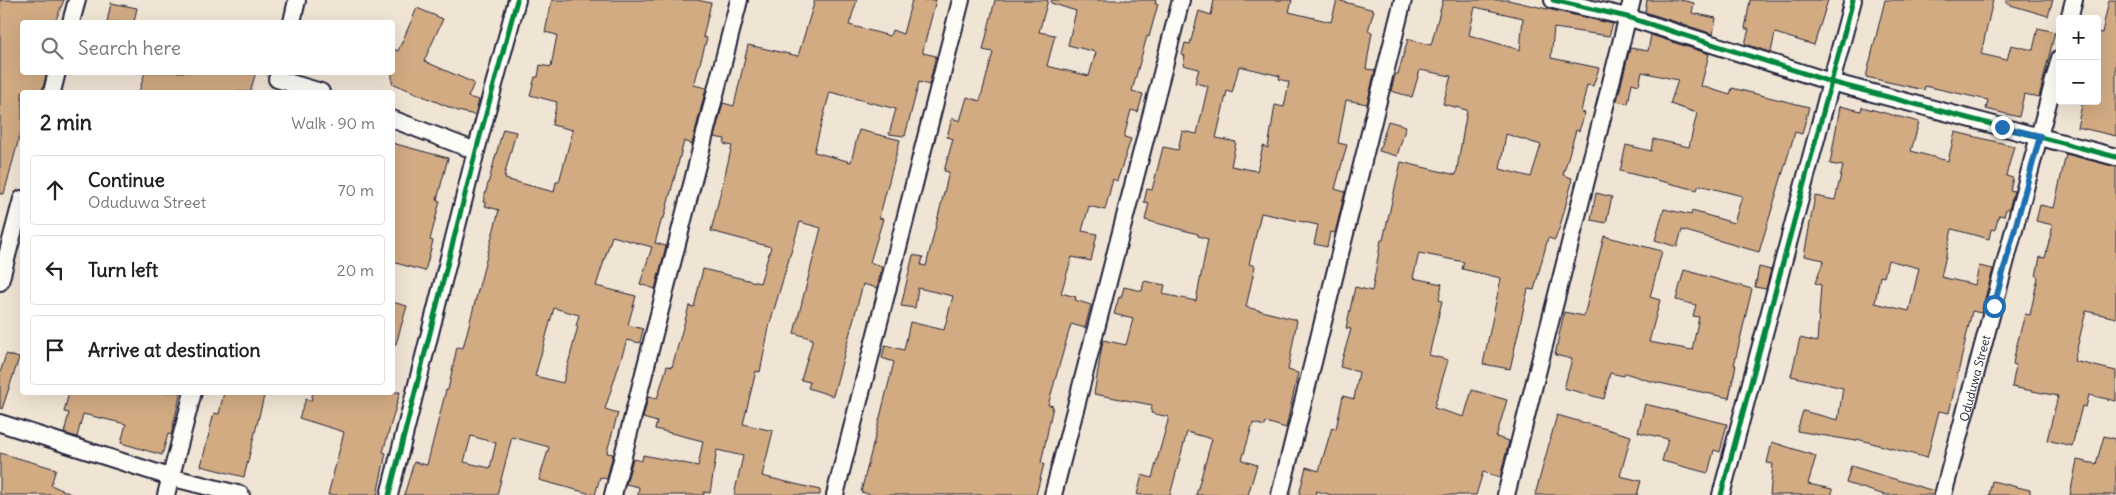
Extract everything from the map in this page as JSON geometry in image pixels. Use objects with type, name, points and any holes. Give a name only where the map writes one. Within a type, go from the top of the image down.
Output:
[{"type":"street","points":[[72,20],[77,0]]},
{"type":"street","points":[[292,20],[297,0]]},
{"type":"street","points":[[388,495],[476,151],[517,0]]},
{"type":"street","points":[[613,495],[738,0]]},
{"type":"street","points":[[835,495],[961,0]]},
{"type":"street","points":[[1054,495],[1181,0]]},
{"type":"street","points":[[1280,495],[1403,0]]},
{"type":"street","points":[[1553,0],[1627,17],[1831,82],[2116,157]]},
{"type":"street","points":[[1506,495],[1632,0]]},
{"type":"street","points":[[1721,495],[1852,0]]},
{"type":"street","points":[[2071,15],[2074,0]]},
{"type":"street","name":"Oduduwa Street","points":[[1943,495],[2059,60]]},
{"type":"street","points":[[52,90],[56,75]]},
{"type":"street","points":[[276,81],[313,90]]},
{"type":"street","points":[[395,120],[476,151]]},
{"type":"street","points":[[0,282],[20,207]]},
{"type":"street","points":[[166,495],[192,395]]},
{"type":"street","points":[[0,423],[170,477],[241,495]]},
{"type":"building","points":[[0,0],[64,0],[56,20],[20,20],[20,75],[46,75],[42,90],[20,90],[20,134],[4,194],[0,194]]},
{"type":"building","points":[[552,0],[697,0],[711,3],[703,37],[707,38],[694,85],[706,88],[692,144],[684,141],[664,218],[662,218],[655,243],[666,246],[655,289],[640,284],[652,247],[612,236],[596,286],[636,296],[628,325],[643,329],[640,343],[627,340],[605,409],[618,413],[607,453],[613,454],[607,479],[600,477],[595,495],[539,480],[549,447],[512,437],[497,495],[404,495],[414,462],[427,465],[446,390],[448,390],[457,347],[463,348],[499,210],[485,206],[486,203],[483,202],[503,129],[516,132],[504,176],[506,176],[505,179],[554,192],[556,182],[559,182],[573,130],[552,125],[557,102],[530,95],[535,77],[538,77],[540,65],[551,67],[557,35],[545,32]],"holes":[[[554,308],[579,315],[576,326],[578,326],[563,383],[535,376]],[[471,436],[496,443],[490,468],[464,462]]]},
{"type":"building","points":[[815,0],[857,0],[849,25],[890,36],[892,30],[903,34],[912,0],[936,0],[923,53],[936,56],[929,85],[919,82],[905,136],[889,134],[896,109],[830,92],[814,152],[851,162],[859,130],[900,140],[879,218],[883,219],[870,262],[882,267],[877,288],[863,284],[833,396],[808,388],[810,382],[801,380],[813,339],[794,333],[821,228],[800,222],[770,323],[760,372],[756,371],[743,424],[773,431],[762,476],[820,490],[820,495],[734,495],[743,456],[717,450],[710,493],[704,492],[704,495],[638,495],[639,487],[626,484],[633,459],[642,461],[643,455],[698,466],[703,441],[655,429],[657,422],[643,418],[648,397],[657,399],[667,366],[672,367],[689,306],[694,307],[703,269],[760,283],[771,247],[711,231],[732,146],[724,144],[725,139],[714,137],[723,103],[734,106],[748,45],[798,56]]},
{"type":"building","points":[[995,0],[1048,0],[1039,32],[1055,35],[1047,66],[1089,76],[1096,52],[1068,45],[1076,11],[1051,3],[1051,0],[1156,0],[1155,4],[1158,4],[1132,91],[1143,94],[1138,112],[1131,110],[1124,137],[1131,139],[1117,181],[1113,179],[1105,210],[1089,206],[1082,231],[1097,234],[1091,261],[1072,257],[1061,293],[1076,297],[1075,300],[1091,305],[1085,328],[1071,324],[1048,405],[1053,406],[1041,463],[1044,464],[1036,495],[872,495],[861,492],[894,362],[882,358],[885,345],[904,350],[910,322],[944,330],[953,296],[918,288],[915,308],[901,306],[913,255],[923,257],[921,265],[926,266],[949,172],[944,171],[953,139],[947,137],[952,118],[960,121],[967,97],[980,101],[993,52],[983,50]]},
{"type":"building","points":[[1214,0],[1292,0],[1289,12],[1331,22],[1337,0],[1374,10],[1368,31],[1372,32],[1366,69],[1375,70],[1367,104],[1346,100],[1338,143],[1347,145],[1335,189],[1345,192],[1335,233],[1330,232],[1327,247],[1314,244],[1318,225],[1261,213],[1249,264],[1255,266],[1246,307],[1297,320],[1288,370],[1298,373],[1286,428],[1266,422],[1265,426],[1253,423],[1242,460],[1257,465],[1248,495],[1196,495],[1212,439],[1187,432],[1170,495],[1137,495],[1142,475],[1152,478],[1169,417],[1151,413],[1152,405],[1094,394],[1103,340],[1126,345],[1133,319],[1114,314],[1124,287],[1142,291],[1144,281],[1165,285],[1163,294],[1196,301],[1208,239],[1198,236],[1198,234],[1145,220],[1149,203],[1144,202],[1147,189],[1152,190],[1163,147],[1178,150],[1182,131],[1197,134],[1208,86],[1195,83],[1199,69],[1183,65],[1185,56],[1182,55],[1185,43],[1190,44],[1199,11],[1211,15]],"holes":[[[1239,66],[1280,76],[1279,79],[1289,82],[1284,107],[1275,105],[1268,148],[1263,146],[1257,171],[1231,166],[1236,142],[1216,138],[1227,91],[1232,93]]]},
{"type":"building","points":[[1443,0],[1508,0],[1613,24],[1609,36],[1554,28],[1551,58],[1599,68],[1593,86],[1587,85],[1581,112],[1585,113],[1579,131],[1576,130],[1563,175],[1572,178],[1572,182],[1560,226],[1555,240],[1548,238],[1534,290],[1528,289],[1510,369],[1483,364],[1501,278],[1462,269],[1464,262],[1419,253],[1413,278],[1442,284],[1439,300],[1442,301],[1429,355],[1448,360],[1434,408],[1464,417],[1472,390],[1507,400],[1496,437],[1509,441],[1500,477],[1483,472],[1476,495],[1332,495],[1316,491],[1315,495],[1299,495],[1306,467],[1319,471],[1332,427],[1336,429],[1343,396],[1354,399],[1359,372],[1340,367],[1351,329],[1346,328],[1355,287],[1372,291],[1381,240],[1383,240],[1401,162],[1456,175],[1467,110],[1443,104],[1451,76],[1420,70],[1412,97],[1391,91],[1408,39],[1431,45]],"holes":[[[1475,7],[1523,18],[1520,50],[1469,35]],[[1506,134],[1541,145],[1531,177],[1500,169]]]},
{"type":"building","points":[[1647,0],[1681,0],[1694,3],[1692,13],[1716,18],[1713,34],[1645,12]]},
{"type":"building","points":[[1750,0],[1828,0],[1814,45],[1775,33],[1771,52],[1745,44],[1749,29],[1745,29]]},
{"type":"building","points":[[1885,0],[1993,0],[1981,54],[2007,60],[2011,45],[2033,50],[2038,28],[2055,32],[2039,97],[2024,94],[2019,117],[1986,109],[1988,100],[1925,86],[1924,90],[1866,77]]},
{"type":"building","points":[[2007,0],[2053,0],[2048,16],[2007,4]]},
{"type":"building","points":[[2109,0],[2116,0],[2116,136],[2077,127],[2082,105],[2101,105],[2102,33]]},
{"type":"building","points":[[111,3],[137,8],[134,20],[107,20]]},
{"type":"building","points":[[417,8],[443,19],[424,61],[474,83],[468,97],[479,100],[475,115],[458,111],[392,83],[392,75],[395,75],[395,50],[398,51]]},
{"type":"building","points":[[1651,35],[1709,54],[1701,86],[1730,95],[1732,88],[1809,107],[1802,134],[1795,132],[1759,252],[1682,230],[1677,247],[1655,240],[1664,209],[1691,215],[1692,211],[1734,223],[1742,196],[1699,185],[1697,190],[1620,171],[1626,145],[1651,151],[1653,139],[1689,147],[1697,113],[1670,104],[1678,80],[1642,72],[1639,85],[1632,83],[1628,104],[1617,101],[1630,48],[1648,51]]},
{"type":"building","points":[[144,75],[255,75],[251,90],[140,90]]},
{"type":"building","points":[[1840,106],[1861,111],[1862,107],[1919,122],[1911,151],[1948,161],[1955,132],[2014,146],[2006,176],[2013,178],[2010,190],[2014,191],[2009,209],[2006,209],[2004,216],[1999,215],[1995,230],[1991,229],[1989,239],[1952,229],[1941,277],[1975,285],[1979,266],[1993,269],[1981,313],[1972,311],[1949,413],[1939,411],[1927,458],[1857,439],[1856,441],[1797,431],[1803,411],[1838,420],[1843,388],[1791,376],[1800,338],[1817,342],[1821,285],[1815,283],[1824,260],[1804,256],[1815,196],[1835,200],[1843,166],[1830,164]],"holes":[[[1888,260],[1919,268],[1909,311],[1875,303],[1880,276],[1884,277]]]},
{"type":"building","points":[[1388,121],[1406,126],[1397,156],[1379,151]]},
{"type":"building","points":[[395,144],[448,158],[437,200],[440,201],[430,240],[433,241],[425,271],[395,263]]},
{"type":"building","points":[[2066,154],[2116,167],[2116,318],[2086,311],[2074,361],[2116,371],[2116,401],[2089,395],[2086,407],[2082,406],[2072,446],[2047,440],[2058,396],[2012,387],[2016,365],[2013,364],[2016,348],[2025,314],[2030,315],[2040,257],[2045,258],[2053,225],[2036,221],[2040,205],[2054,208]]},
{"type":"building","points":[[1596,193],[1612,197],[1606,223],[1591,220]]},
{"type":"building","points":[[1604,236],[1662,251],[1650,297],[1660,300],[1649,342],[1692,350],[1699,317],[1693,316],[1696,305],[1676,300],[1684,270],[1752,289],[1734,365],[1736,365],[1729,398],[1650,381],[1625,373],[1624,376],[1610,373],[1604,399],[1564,388],[1572,359],[1555,355],[1564,312],[1584,316]]},
{"type":"building","points":[[1759,267],[1771,270],[1766,289],[1755,287]]},
{"type":"building","points":[[395,303],[407,306],[395,344]]},
{"type":"building","points":[[6,354],[19,358],[2,409],[0,408],[0,373]]},
{"type":"building","points":[[395,392],[400,392],[383,452],[386,453],[377,495],[328,495],[344,432],[299,418],[306,399],[311,401],[312,395],[395,395]]},
{"type":"building","points":[[68,395],[180,395],[171,435],[168,434],[162,455],[121,443],[126,424],[83,414],[77,437],[64,433],[69,413],[64,412]]},
{"type":"building","points":[[223,395],[264,395],[244,477],[201,466],[214,413],[219,414]]},
{"type":"building","points":[[1645,404],[1727,424],[1720,452],[1714,450],[1708,473],[1662,461],[1668,439],[1638,432]]},
{"type":"building","points":[[1557,415],[1631,436],[1620,476],[1641,481],[1637,495],[1535,495]]},
{"type":"building","points":[[2104,436],[2116,439],[2116,495],[2070,495],[2077,460],[2096,464]]},
{"type":"building","points":[[1772,442],[1816,456],[1808,484],[1832,489],[1832,495],[1770,495],[1773,464],[1767,463]]},
{"type":"building","points":[[0,453],[56,469],[51,485],[73,495],[0,495]]},
{"type":"building","points":[[1851,466],[1934,491],[1933,495],[1885,495],[1846,483]]},
{"type":"building","points":[[1992,481],[2030,490],[2030,495],[1989,495]]},
{"type":"cycle path","points":[[389,495],[476,151],[517,0]]},
{"type":"cycle path","points":[[1553,0],[1627,17],[1831,82],[2116,157]]},
{"type":"cycle path","points":[[1721,495],[1853,0]]},
{"type":"route","points":[[1994,306],[2040,136],[2002,127]]}]
